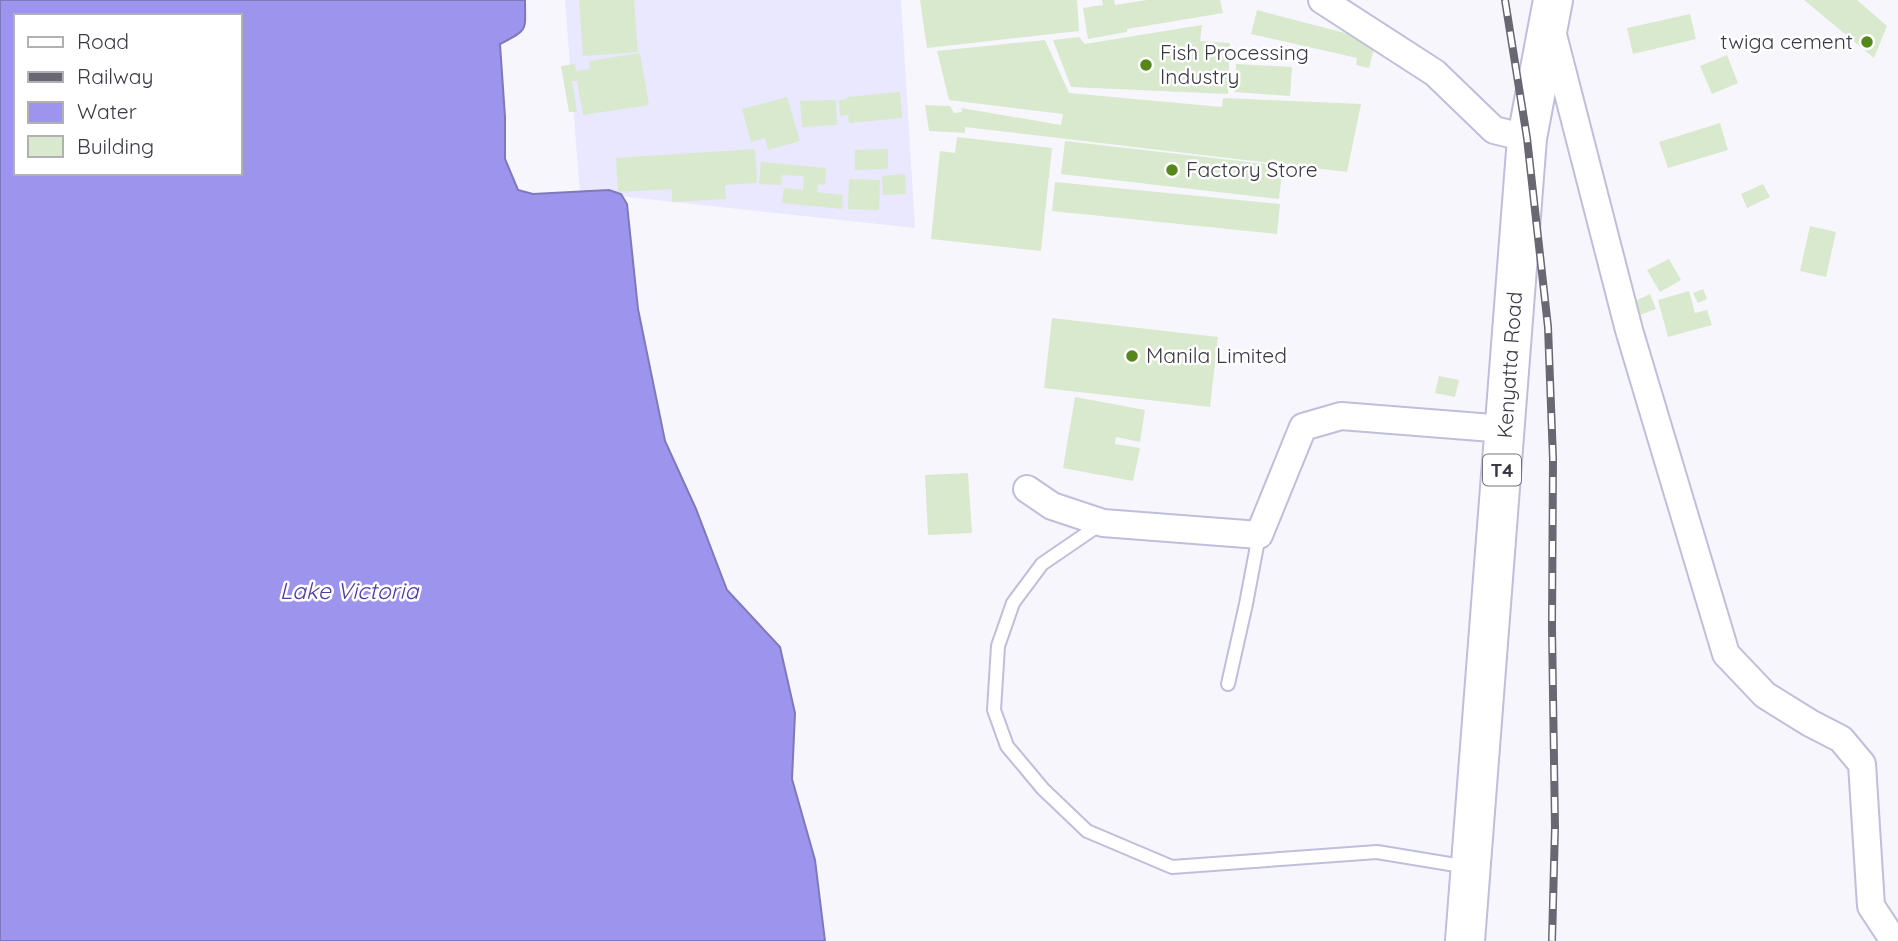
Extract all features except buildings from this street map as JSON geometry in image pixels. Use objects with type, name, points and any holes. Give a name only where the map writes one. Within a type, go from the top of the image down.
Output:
[{"type":"highway","name":"Kenyatta Road","points":[[1465,941],[1527,138],[1551,11]]},
{"type":"street","points":[[1322,0],[1435,73],[1494,130],[1527,138]]},
{"type":"street","points":[[1551,11],[1629,330],[1726,654],[1765,695],[1842,739],[1862,764],[1871,906],[1894,941]]},
{"type":"street","points":[[1027,489],[1052,506],[1103,523],[1259,535],[1303,427],[1341,415],[1505,429]]},
{"type":"lane","points":[[1103,523],[1042,564],[1013,603],[998,646],[994,710],[1007,746],[1043,789],[1087,831],[1172,867],[1377,852],[1471,867]]},
{"type":"lane","points":[[1228,684],[1259,535]]},
{"type":"shaded area","points":[[565,0],[901,0],[915,228],[580,194]]},
{"type":"water","name":"Lake Victoria","points":[[0,0],[525,0],[525,24],[521,32],[500,44],[505,159],[518,190],[533,194],[609,190],[621,194],[627,204],[638,309],[665,441],[696,509],[727,590],[780,647],[795,713],[792,779],[815,860],[825,941],[0,941]]},
{"type":"railway","points":[[1505,0],[1527,138],[1548,327],[1553,459],[1555,827],[1552,941]]},
{"type":"place","name":"twiga cement","points":[[1867,42]]},
{"type":"place","name":"Fish Processing Industry","points":[[1146,65]]},
{"type":"place","name":"Factory Store","points":[[1172,170]]},
{"type":"place","name":"Manila Limited","points":[[1132,356]]}]
